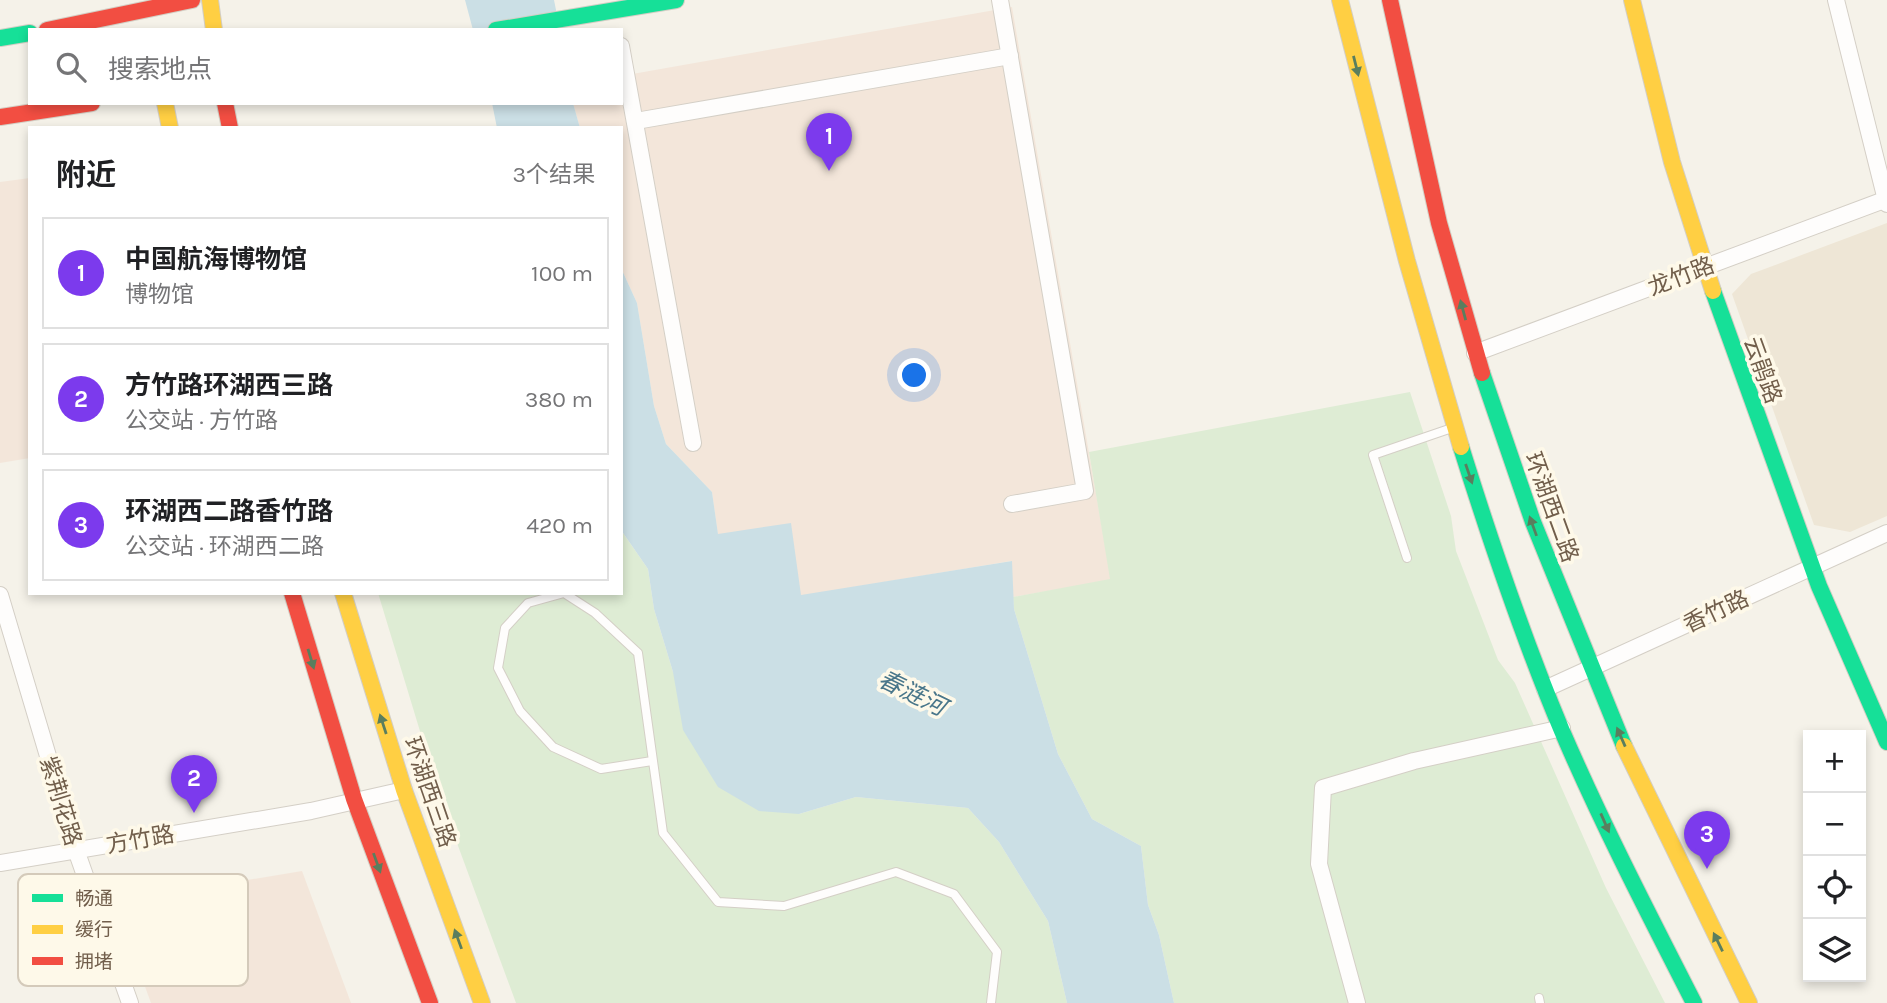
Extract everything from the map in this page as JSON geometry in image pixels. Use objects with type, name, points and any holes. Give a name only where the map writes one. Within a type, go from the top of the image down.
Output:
[{"type":"main road","points":[[55,28],[147,4],[192,0]]},
{"type":"main road","points":[[210,0],[214,28]]},
{"type":"main road","points":[[506,28],[676,0]]},
{"type":"main road","points":[[1340,0],[1377,151],[1453,427],[1545,688],[1627,872],[1694,1003]]},
{"type":"main road","name":"环湖西二路","points":[[1390,0],[1432,187],[1475,353],[1532,525],[1590,668],[1649,800],[1749,1003]]},
{"type":"main road","name":"云鹃路","points":[[1632,0],[1667,146],[1703,267],[1810,568],[1887,742]]},
{"type":"main road","points":[[147,4],[151,28]]},
{"type":"main road","points":[[0,38],[28,33]]},
{"type":"main road","points":[[0,117],[79,105]]},
{"type":"main road","points":[[165,105],[170,126]]},
{"type":"main road","points":[[225,105],[230,126]]},
{"type":"main road","points":[[293,595],[354,799],[430,1003]]},
{"type":"main road","name":"环湖西三路","points":[[344,595],[404,790],[482,1003]]},
{"type":"street","points":[[1000,0],[1085,491],[1012,504]]},
{"type":"street","points":[[1836,0],[1887,201]]},
{"type":"street","points":[[615,12],[618,28]]},
{"type":"street","points":[[623,56],[693,443]]},
{"type":"street","points":[[636,121],[1010,56]]},
{"type":"street","name":"龙竹路","points":[[1475,353],[1887,201]]},
{"type":"street","name":"香竹路","points":[[1545,688],[1887,533]]},
{"type":"street","name":"紫荆花路","points":[[0,595],[84,874]]},
{"type":"street","points":[[1357,1003],[1319,864],[1323,788],[1414,761],[1562,728]]},
{"type":"street","name":"方竹路","points":[[0,863],[311,811],[354,799],[404,790]]},
{"type":"street","name":"紫荆花路","points":[[124,986],[130,1003]]},
{"type":"lane","points":[[1407,558],[1373,455],[1453,427]]},
{"type":"lane","points":[[557,595],[528,603],[505,628],[498,668],[520,711],[553,747],[601,768],[652,761]]},
{"type":"lane","points":[[567,595],[595,613],[638,653],[663,832],[718,902],[784,906],[896,872],[954,894],[997,953],[991,1003]]},
{"type":"shaded area","points":[[1012,7],[1111,580],[1013,597],[1011,561],[800,596],[718,535],[712,492],[666,444],[654,406],[637,303],[623,272],[623,126],[579,126],[574,105],[623,105],[623,76]]},
{"type":"shaded area","points":[[28,178],[28,458],[0,463],[0,182]]},
{"type":"shaded area","points":[[1887,223],[1887,516],[1850,532],[1814,525],[1732,294],[1751,274]]},
{"type":"shaded area","points":[[302,871],[351,1003],[151,1003],[145,986],[248,986],[248,880]]},
{"type":"green space","points":[[1410,392],[1451,516],[1456,551],[1498,660],[1515,683],[1606,888],[1665,1003],[1174,1003],[1159,935],[1148,905],[1141,846],[1092,819],[1058,754],[1014,609],[1013,597],[1110,579],[1089,452]]},
{"type":"green space","points":[[623,533],[648,569],[654,609],[673,672],[799,814],[856,797],[968,808],[999,842],[1048,921],[1067,1003],[516,1003],[440,797],[379,595],[623,595]]},
{"type":"water","points":[[465,0],[554,0],[560,28],[472,28]]},
{"type":"water","points":[[492,105],[574,105],[579,126],[497,126]]},
{"type":"water","name":"春涟河","points":[[623,272],[637,303],[654,406],[666,444],[712,492],[718,534],[791,523],[801,595],[1012,561],[1014,609],[1058,754],[1092,819],[1141,846],[1148,905],[1159,935],[1174,1003],[1067,1003],[1048,921],[999,842],[968,808],[856,797],[799,814],[759,811],[718,787],[683,730],[673,672],[654,609],[648,569],[623,533]]},
{"type":"traffic: fast","points":[[508,28],[676,0]]},
{"type":"traffic: fast","points":[[0,38],[28,33]]},
{"type":"traffic: fast","points":[[1713,291],[1819,586],[1887,742]]},
{"type":"traffic: fast","points":[[1482,373],[1533,522],[1624,746]]},
{"type":"traffic: fast","points":[[1461,447],[1508,590],[1562,731],[1609,834],[1694,1003]]},
{"type":"traffic: slow","points":[[210,0],[214,28]]},
{"type":"traffic: slow","points":[[1340,0],[1407,261],[1461,447]]},
{"type":"traffic: slow","points":[[1632,0],[1672,162],[1713,291]]},
{"type":"traffic: slow","points":[[165,105],[170,126]]},
{"type":"traffic: slow","points":[[344,595],[404,790],[482,1003]]},
{"type":"traffic: slow","points":[[1624,746],[1749,1003]]},
{"type":"traffic: jam","points":[[57,28],[192,0]]},
{"type":"traffic: jam","points":[[1390,0],[1439,223],[1482,373]]},
{"type":"traffic: jam","points":[[0,117],[79,105]]},
{"type":"traffic: jam","points":[[225,105],[230,126]]},
{"type":"traffic: jam","points":[[293,595],[354,799],[430,1003]]},
{"type":"place","name":"中国航海博物馆","points":[[829,171]]},
{"type":"place","name":"方竹路环湖西三路","points":[[194,813]]},
{"type":"place","name":"环湖西二路香竹路","points":[[1707,869]]}]
